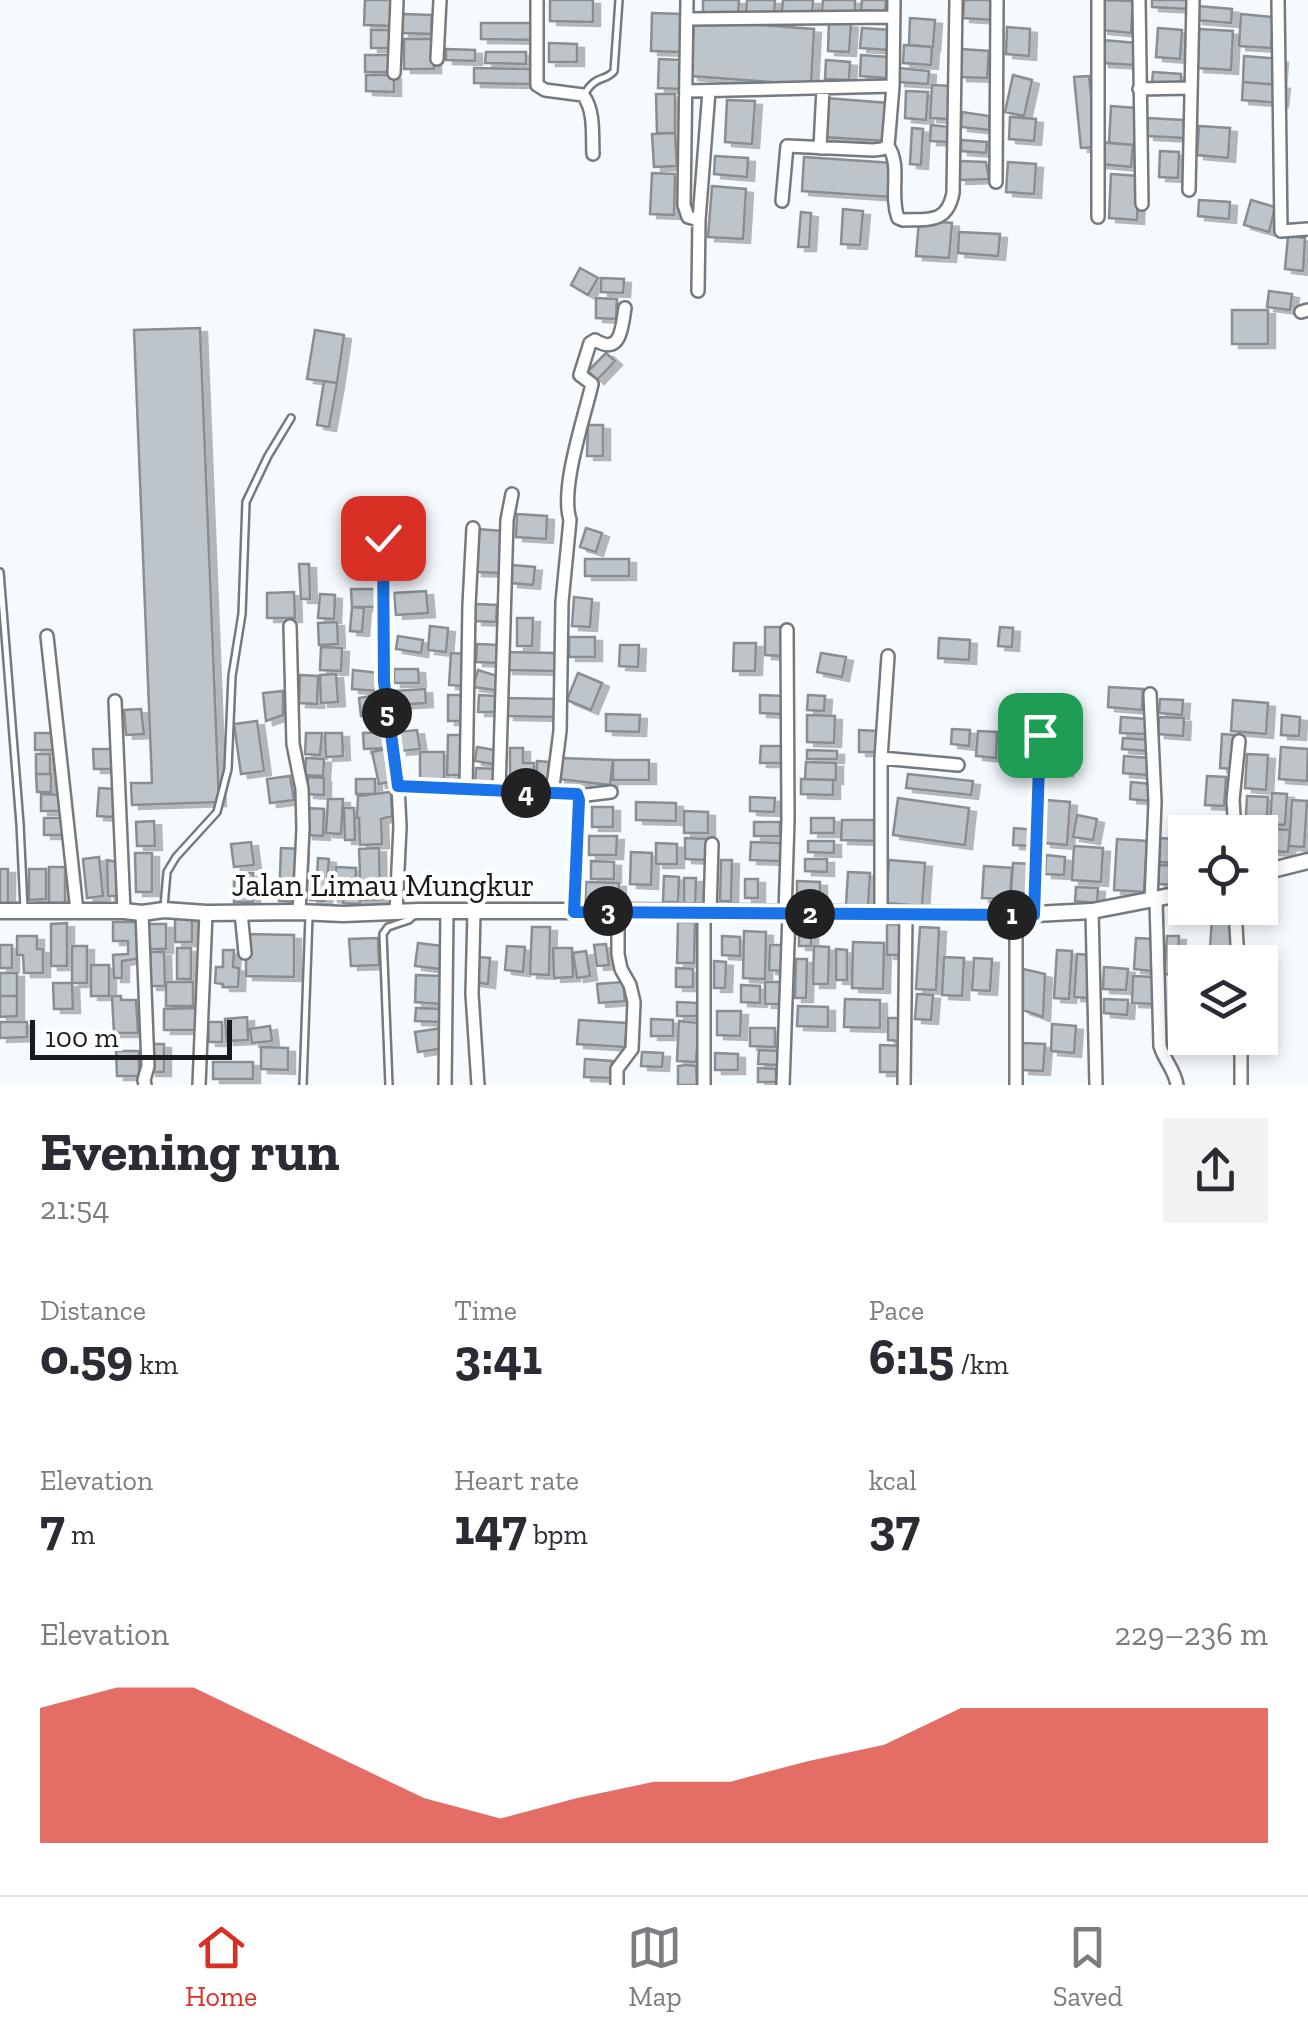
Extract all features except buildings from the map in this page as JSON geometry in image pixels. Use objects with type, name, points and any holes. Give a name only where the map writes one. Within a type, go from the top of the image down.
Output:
[{"type":"street","points":[[394,73],[397,0]]},
{"type":"street","points":[[437,59],[440,0]]},
{"type":"street","points":[[537,0],[537,85],[544,90],[584,96],[590,111],[593,154]]},
{"type":"street","points":[[687,0],[684,205],[688,217],[699,220]]},
{"type":"street","points":[[894,0],[888,146],[894,162],[893,204],[902,220],[937,218],[951,204],[956,0]]},
{"type":"street","points":[[996,182],[997,0]]},
{"type":"street","points":[[1098,0],[1098,217]]},
{"type":"street","points":[[1139,0],[1142,204]]},
{"type":"street","points":[[1189,190],[1193,0]]},
{"type":"street","points":[[1278,0],[1281,232],[1308,229]]},
{"type":"street","points":[[687,19],[894,17]]},
{"type":"street","points":[[686,91],[893,86]]},
{"type":"street","points":[[820,148],[823,88]]},
{"type":"street","points":[[1139,89],[1191,88]]},
{"type":"street","points":[[698,291],[709,91]]},
{"type":"street","points":[[782,202],[787,146],[882,150],[888,146]]},
{"type":"street","points":[[552,794],[560,730],[562,602],[570,520],[566,490],[592,384],[580,375],[590,342],[595,340],[604,346],[618,339],[625,308]]},
{"type":"street","points":[[499,791],[507,520],[512,494]]},
{"type":"street","points":[[466,789],[473,528]]},
{"type":"street","points":[[383,538],[384,682],[400,827],[396,912]]},
{"type":"street","points":[[290,626],[293,744],[302,788],[304,912]]},
{"type":"street","points":[[783,1085],[788,820],[786,630]]},
{"type":"street","points":[[46,636],[78,912]]},
{"type":"street","points":[[882,913],[881,758],[888,656]]},
{"type":"street","points":[[1150,694],[1160,1046],[1177,1085]]},
{"type":"street","points":[[115,701],[124,911]]},
{"type":"street","points":[[1034,915],[1040,735]]},
{"type":"street","points":[[1234,815],[1239,742]]},
{"type":"street","points":[[881,758],[958,766]]},
{"type":"street","points":[[398,786],[578,796],[611,792]]},
{"type":"street","points":[[574,912],[578,796]]},
{"type":"street","points":[[704,1085],[712,844]]},
{"type":"street","points":[[1278,868],[1308,861]]},
{"type":"street","name":"Jalan Limau Mungkur","points":[[0,911],[618,911],[1016,916],[1092,911],[1168,897]]},
{"type":"street","points":[[617,1085],[617,1069],[632,1049],[634,1002],[618,954],[618,911]]},
{"type":"street","points":[[1092,911],[1096,1085]]},
{"type":"street","points":[[241,912],[245,952]]},
{"type":"street","points":[[445,1085],[447,912]]},
{"type":"street","points":[[474,912],[472,994],[478,1085]]},
{"type":"street","points":[[142,913],[146,1085]]},
{"type":"street","points":[[198,1085],[206,913]]},
{"type":"street","points":[[904,1085],[906,915]]},
{"type":"street","points":[[1016,916],[1016,1085]]},
{"type":"street","points":[[1241,1055],[1241,1085]]},
{"type":"lane","points":[[584,96],[592,82],[614,71],[619,0]]},
{"type":"lane","points":[[164,910],[168,872],[176,857],[218,812],[228,769],[232,676],[242,614],[246,502],[292,418]]},
{"type":"lane","points":[[0,572],[24,911]]},
{"type":"lane","points":[[388,1085],[384,934],[388,927],[409,920],[419,911]]},
{"type":"lane","points":[[303,1085],[304,912]]},
{"type":"route","points":[[383,538],[384,682],[398,786],[577,794],[574,912],[1034,915],[1040,735]]}]
